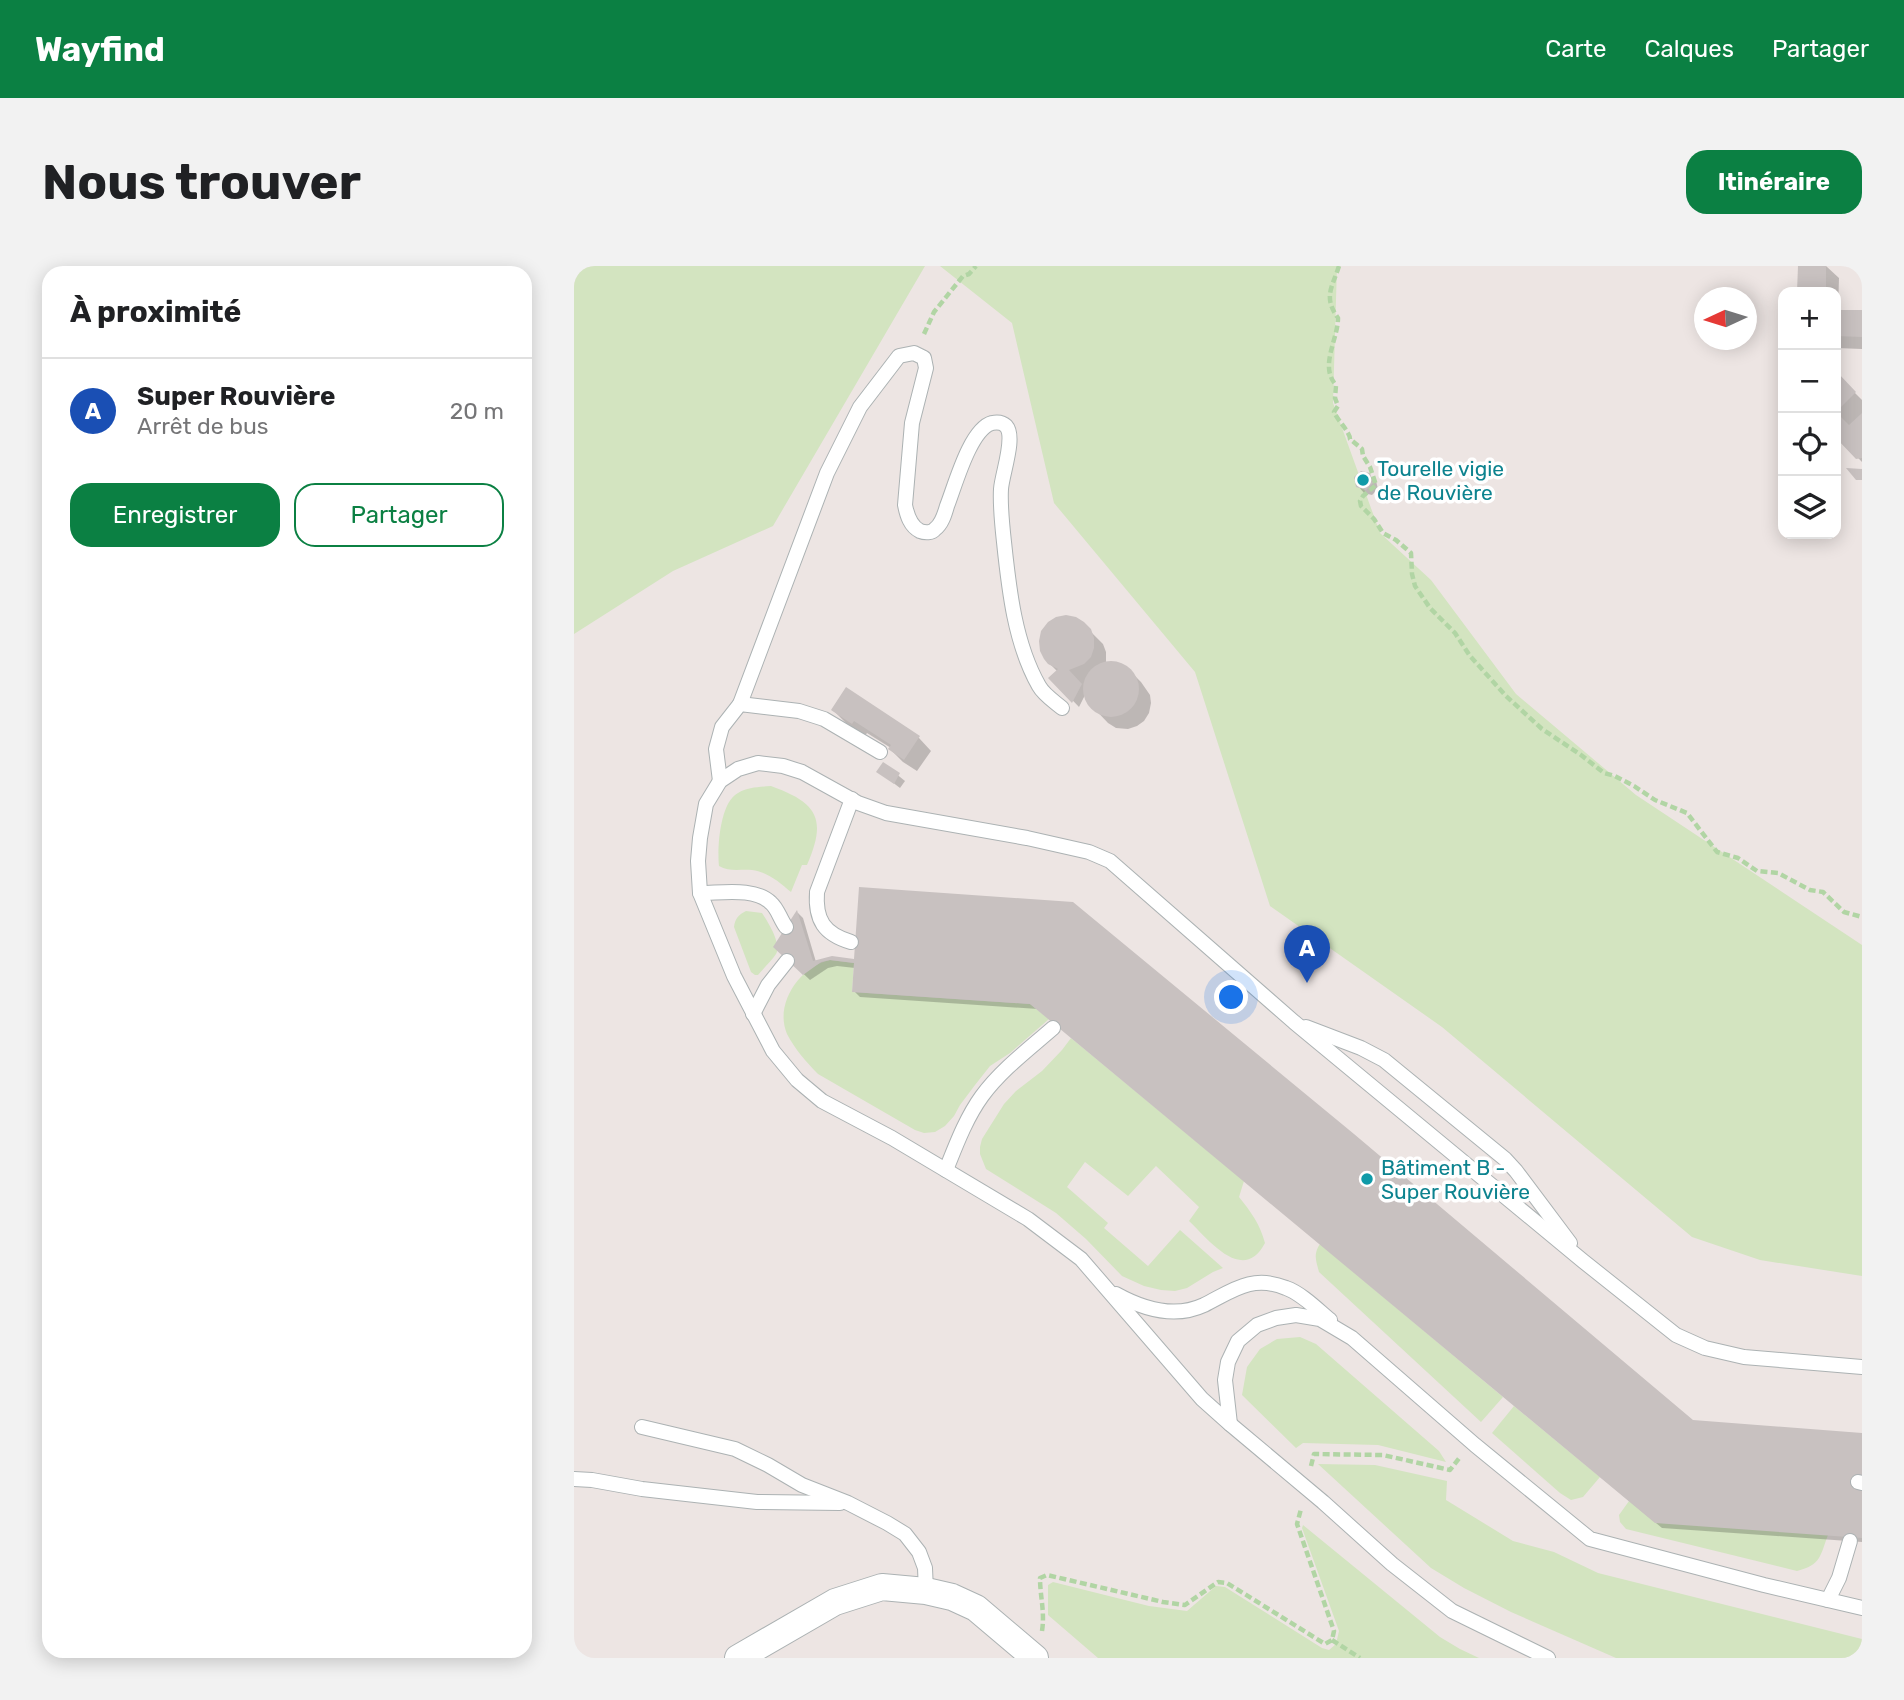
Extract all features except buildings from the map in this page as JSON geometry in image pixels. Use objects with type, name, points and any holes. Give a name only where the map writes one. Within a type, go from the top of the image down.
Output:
[{"type":"street","points":[[738,1658],[835,1602],[882,1587],[926,1591],[952,1597],[976,1608],[1035,1658]]},
{"type":"lane","points":[[720,781],[716,749],[722,727],[740,704],[832,462],[860,407],[899,356],[914,353],[924,358],[926,368],[912,423],[905,505],[907,515],[919,531],[926,533],[935,529],[942,518],[971,444],[978,433],[986,425],[995,422],[1003,423],[1009,429],[1010,438],[1001,487],[1008,582],[1017,627],[1031,668],[1041,689],[1062,708]]},
{"type":"lane","points":[[740,704],[799,711],[824,719],[880,752]]},
{"type":"lane","points":[[1548,1658],[1452,1611],[1392,1564],[1202,1399],[1080,1259],[1028,1219],[892,1138],[822,1101],[797,1080],[774,1051],[753,1014],[734,976],[701,893],[699,838],[706,804],[720,781],[738,769],[758,763],[783,766],[802,772],[852,799],[886,813],[1027,838],[1089,852],[1110,861],[1294,1022],[1676,1335],[1705,1348],[1744,1357],[1862,1367]]},
{"type":"lane","points":[[851,942],[838,938],[827,929],[819,919],[816,907],[817,892],[852,799]]},
{"type":"lane","points":[[701,893],[747,893],[762,896],[776,908],[786,926]]},
{"type":"lane","points":[[753,1014],[768,985],[787,961]]},
{"type":"lane","points":[[1294,1022],[1384,1060],[1414,1084],[1510,1165],[1583,1261]]},
{"type":"lane","points":[[946,1170],[981,1097],[1053,1028]]},
{"type":"lane","points":[[1105,1288],[1130,1302],[1158,1312],[1202,1306],[1247,1284],[1287,1288],[1352,1338],[1475,1445],[1590,1539],[1862,1608]]},
{"type":"lane","points":[[1230,1424],[1225,1380],[1228,1362],[1238,1341],[1257,1325],[1296,1315],[1320,1319],[1352,1338]]},
{"type":"lane","points":[[642,1427],[735,1449],[802,1485],[848,1503],[905,1534],[919,1552],[925,1568],[926,1591]]},
{"type":"lane","points":[[574,1479],[757,1502],[848,1503]]},
{"type":"lane","points":[[1828,1600],[1839,1578],[1850,1541]]},
{"type":"path","points":[[914,353],[934,312],[963,276],[976,266]]},
{"type":"path","points":[[1339,266],[1329,300],[1338,318],[1329,361],[1332,380],[1336,385],[1335,398],[1338,406],[1334,412],[1350,439],[1362,449],[1376,485],[1363,496],[1361,506],[1383,533],[1411,553],[1415,586],[1430,608],[1455,633],[1470,656],[1506,696],[1542,729],[1604,774],[1615,776],[1655,800],[1688,813],[1717,852],[1738,859],[1757,871],[1779,873],[1810,890],[1823,892],[1844,912],[1862,917]]},
{"type":"path","points":[[1314,1454],[1383,1455],[1450,1470]]},
{"type":"path","points":[[1045,1616],[1040,1578],[1047,1575],[1185,1605],[1218,1582],[1227,1583],[1325,1644],[1332,1640],[1334,1630],[1297,1524]]},
{"type":"path","points":[[1332,1640],[1360,1658]]},
{"type":"green space","points":[[574,266],[925,266],[773,526],[673,571],[574,634]]},
{"type":"green space","points":[[940,266],[1337,266],[1333,403],[1380,533],[1431,580],[1516,694],[1636,795],[1862,945],[1862,1276],[1760,1260],[1692,1237],[1442,1027],[1270,906],[1195,672],[1054,503],[1012,323]]},
{"type":"green space","points":[[771,786],[787,792],[808,806],[817,824],[807,865],[802,865],[791,892],[763,873],[719,866],[721,826],[732,798],[746,790]]},
{"type":"green space","points":[[746,911],[762,913],[774,933],[777,945],[776,954],[758,975],[751,972],[734,927],[737,918]]},
{"type":"green space","points":[[830,960],[854,963],[852,992],[1030,1004],[1049,1019],[1010,1053],[990,1066],[945,1126],[935,1132],[924,1133],[818,1074],[787,1034],[784,1011],[792,988],[809,970]]},
{"type":"green space","points":[[1071,1038],[1244,1181],[1239,1197],[1255,1219],[1265,1243],[1256,1255],[1247,1260],[1236,1259],[1216,1247],[1189,1221],[1199,1207],[1156,1166],[1128,1196],[1085,1162],[1067,1187],[1108,1223],[1104,1228],[1148,1266],[1180,1230],[1223,1268],[1187,1288],[1175,1291],[1144,1286],[1122,1276],[1056,1213],[986,1169],[980,1154],[982,1139],[1004,1104],[1042,1071]]},
{"type":"green space","points":[[1320,1244],[1503,1397],[1481,1422],[1319,1272],[1316,1254]]},
{"type":"green space","points":[[1300,1337],[1316,1344],[1439,1451],[1446,1462],[1378,1445],[1303,1443],[1296,1448],[1242,1395],[1247,1367],[1260,1349],[1277,1339]]},
{"type":"green space","points":[[1514,1406],[1600,1477],[1583,1497],[1571,1500],[1560,1493],[1492,1433]]},
{"type":"green space","points":[[1318,1464],[1375,1465],[1447,1481],[1446,1500],[1513,1541],[1554,1552],[1598,1573],[1862,1639],[1862,1658],[1616,1658],[1511,1612],[1431,1568]]},
{"type":"green space","points":[[1629,1501],[1828,1535],[1815,1563],[1797,1571],[1626,1529],[1620,1522],[1619,1515]]},
{"type":"green space","points":[[1303,1525],[1440,1637],[1479,1658],[1098,1658],[1048,1615],[1048,1585],[1053,1582],[1149,1606],[1187,1611],[1216,1586],[1225,1587],[1329,1650],[1336,1644],[1339,1631]]},
{"type":"place","name":"Tourelle vigie de Rouvière","points":[[1363,480]]},
{"type":"place","name":"Super Rouvière","points":[[1307,983]]},
{"type":"place","name":"Bâtiment B - Super Rouvière","points":[[1367,1179]]}]
